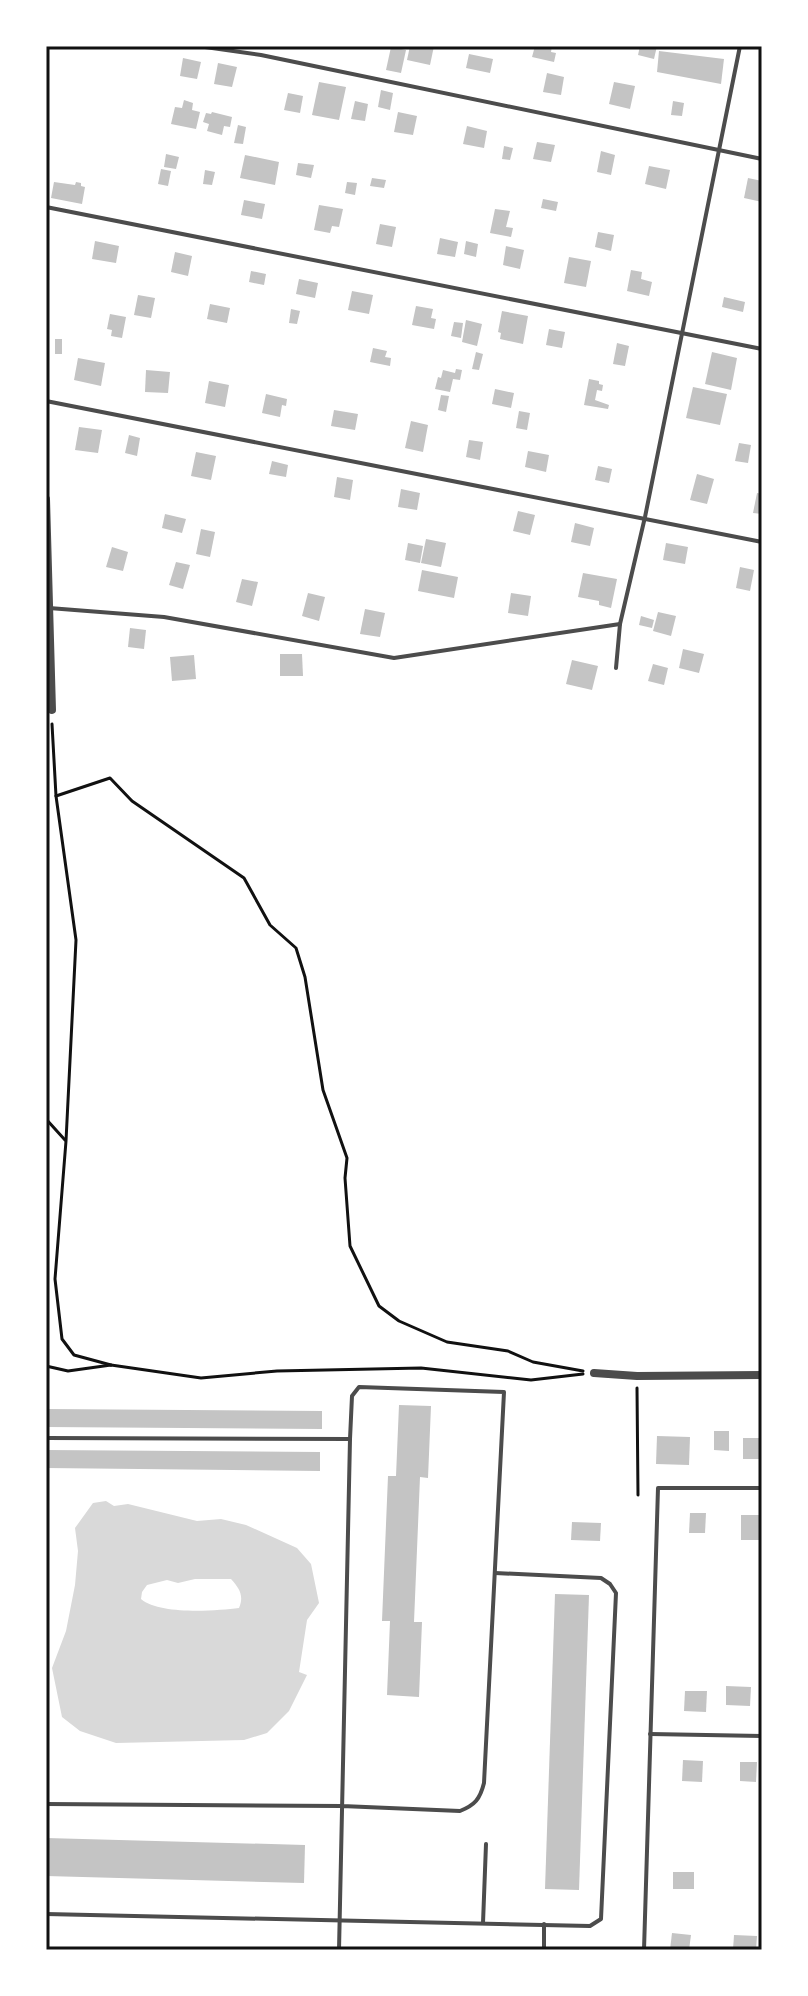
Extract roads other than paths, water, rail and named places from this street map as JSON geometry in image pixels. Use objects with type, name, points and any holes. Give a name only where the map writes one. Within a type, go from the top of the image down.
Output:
[{"type":"street","points":[[46,499],[52,710]]},
{"type":"street","points":[[594,1373],[637,1376],[762,1375]]},
{"type":"lane","points":[[198,46],[261,55],[762,159]]},
{"type":"lane","points":[[616,668],[620,624],[645,517],[740,46]]},
{"type":"lane","points":[[46,207],[762,349]]},
{"type":"lane","points":[[46,401],[762,542]]},
{"type":"lane","points":[[48,608],[164,617],[394,658],[620,624]]},
{"type":"lane","points":[[46,1804],[342,1806],[460,1811],[472,1807],[481,1797],[484,1783],[504,1392],[359,1387],[352,1396],[342,1806],[341,1919],[339,1950]]},
{"type":"lane","points":[[46,1438],[350,1439]]},
{"type":"lane","points":[[644,1950],[658,1488],[762,1488]]},
{"type":"lane","points":[[46,1914],[590,1926],[601,1919],[616,1593],[601,1578],[495,1573]]},
{"type":"lane","points":[[650,1734],[762,1736]]},
{"type":"lane","points":[[483,1923],[486,1844]]},
{"type":"lane","points":[[544,1924],[544,1950]]}]
